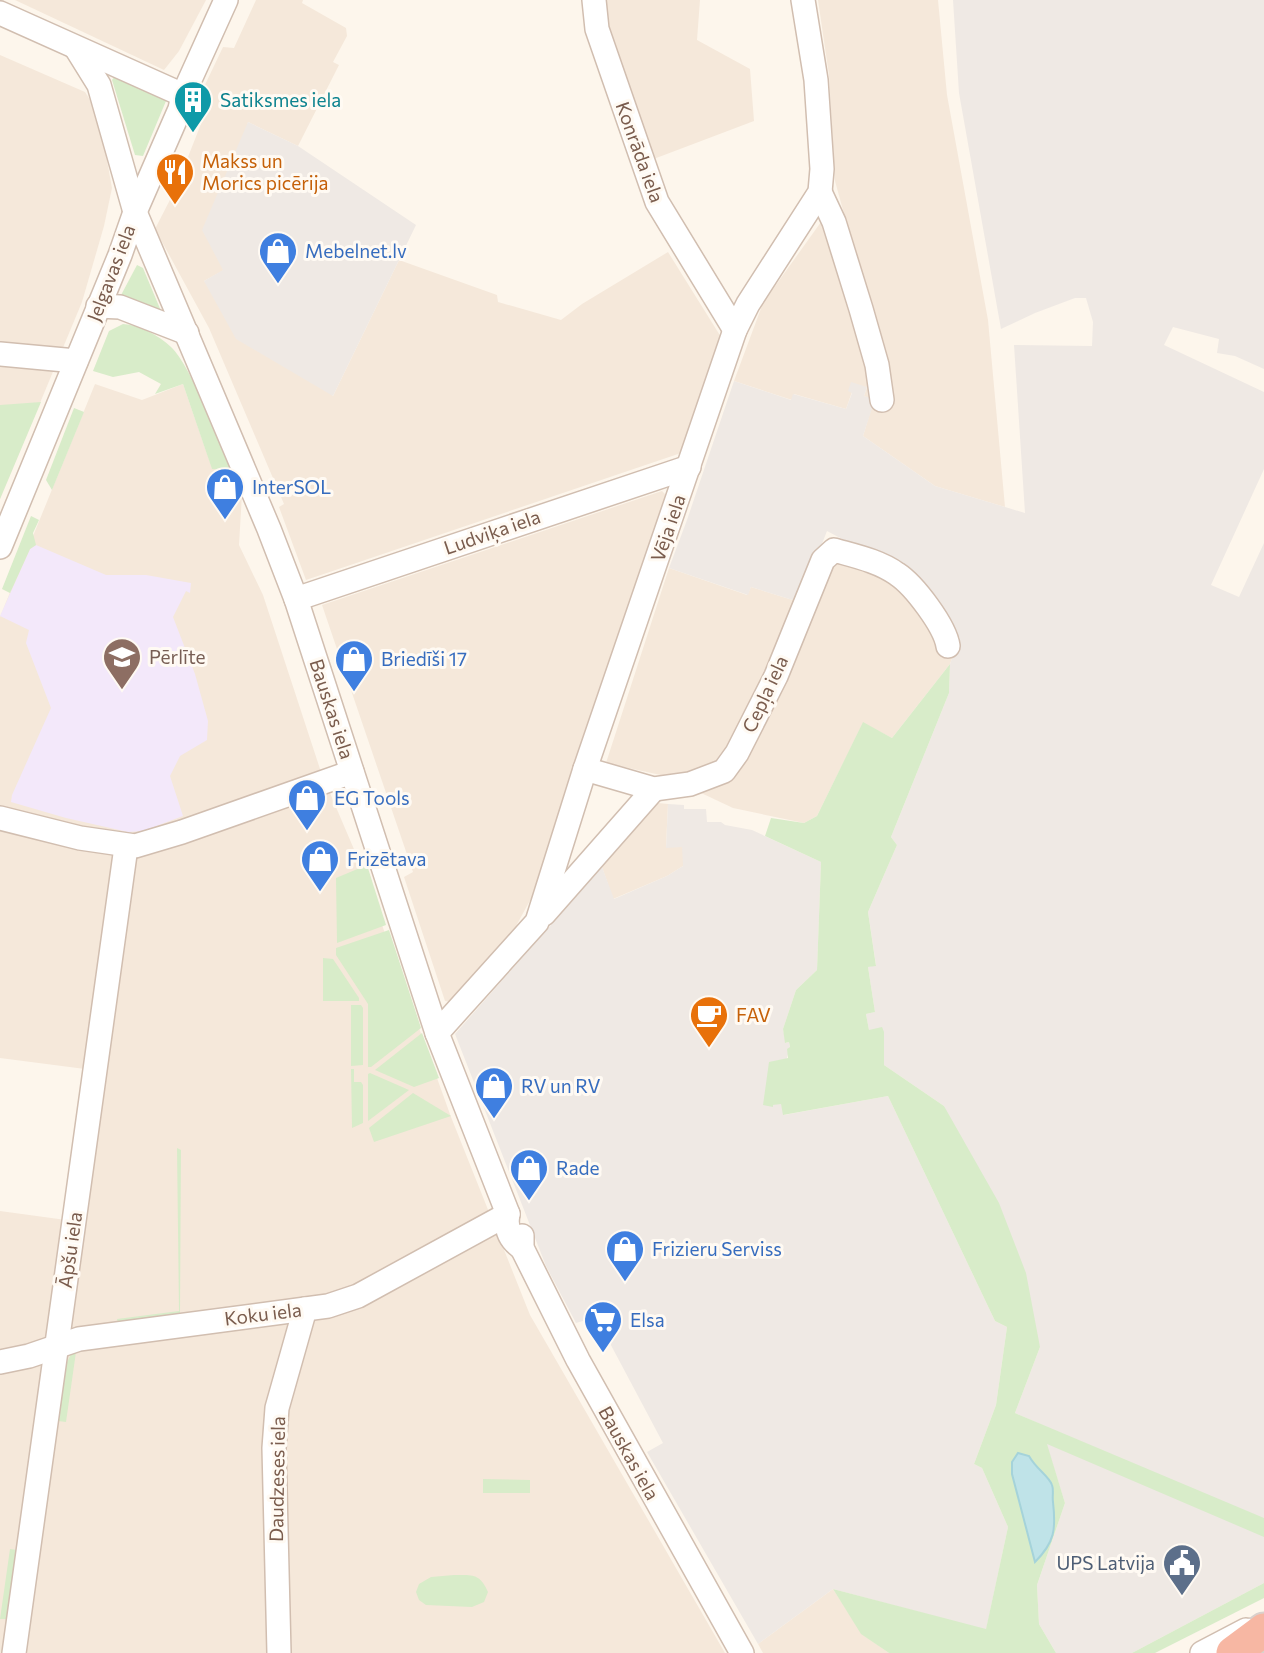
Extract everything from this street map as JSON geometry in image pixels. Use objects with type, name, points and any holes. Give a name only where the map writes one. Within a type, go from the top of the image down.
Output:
[{"type":"highway","points":[[1233,1653],[1264,1630]]},
{"type":"street","name":"Jelgavas iela","points":[[0,547],[135,212],[180,109],[183,95],[226,0]]},
{"type":"street","name":"Konrāda iela","points":[[594,0],[597,29],[657,202],[735,330]]},
{"type":"street","points":[[803,0],[816,80],[822,169],[820,192],[834,222],[861,309],[877,365],[882,400]]},
{"type":"street","points":[[0,13],[183,95]]},
{"type":"street","points":[[76,48],[99,85],[135,212]]},
{"type":"street","name":"Vēja iela","points":[[438,1033],[537,922],[735,330],[748,304],[820,192]]},
{"type":"street","name":"Bauskas iela","points":[[135,212],[296,599],[438,1033],[508,1214],[516,1220],[523,1239],[522,1248],[578,1360],[742,1653]]},
{"type":"street","points":[[98,306],[120,307],[187,333]]},
{"type":"street","points":[[0,354],[76,361]]},
{"type":"street","name":"Ludviķa iela","points":[[296,599],[689,467]]},
{"type":"street","name":"Cepļa iela","points":[[586,769],[654,789],[690,784],[724,771],[737,753],[776,676],[823,560],[834,550],[871,561],[898,574],[940,624],[947,635],[948,646]]},
{"type":"street","points":[[0,818],[80,838],[126,847],[135,846],[352,772]]},
{"type":"street","points":[[537,922],[654,789]]},
{"type":"street","name":"Āpšu iela","points":[[14,1653],[126,847]]},
{"type":"street","name":"Koku iela","points":[[0,1362],[79,1339],[328,1306],[358,1296],[508,1214]]},
{"type":"street","name":"Daudzeses iela","points":[[279,1653],[274,1448],[278,1408],[305,1309]]},
{"type":"street","points":[[1202,1653],[1264,1620]]},
{"type":"shaded area","points":[[15,0],[206,0],[179,51],[164,70]]},
{"type":"shaded area","points":[[256,0],[303,0],[302,3],[346,28],[347,36],[333,62],[339,65],[298,146],[248,122],[224,270],[204,281],[333,396],[399,260],[497,295],[498,302],[561,320],[582,304],[668,252],[721,337],[681,453],[306,580],[279,507],[284,504],[209,328],[155,229],[175,190],[210,101],[203,89],[223,47],[234,48]]},
{"type":"shaded area","points":[[600,0],[700,0],[697,40],[750,69],[754,121],[651,160],[605,28]]},
{"type":"shaded area","points":[[818,0],[938,0],[947,95],[988,320],[1005,507],[935,486],[863,436],[874,400],[864,396],[867,387],[852,392],[846,409],[794,394],[792,400],[734,381],[763,303],[821,222],[826,225],[874,397],[893,392],[835,181],[829,75]]},
{"type":"shaded area","points":[[953,0],[1264,0],[1264,369],[1235,356],[1217,353],[1219,339],[1173,327],[1164,345],[1264,392],[1264,469],[1211,585],[1239,597],[1264,543],[1264,1583],[1132,1653],[1056,1653],[1039,1624],[1037,1585],[1065,1503],[1040,1424],[1015,1413],[1040,1347],[944,1106],[884,1065],[884,1032],[869,1030],[866,1014],[875,1012],[868,967],[876,965],[868,912],[897,845],[891,837],[949,693],[950,664],[960,638],[941,614],[880,559],[827,531],[799,602],[751,587],[748,595],[669,568],[734,381],[791,400],[793,394],[846,409],[852,393],[848,391],[851,382],[867,387],[864,396],[875,399],[863,436],[935,486],[1025,513],[1014,345],[1092,346],[1093,322],[1086,298],[1075,298],[1001,329],[959,93]]},
{"type":"shaded area","points":[[0,55],[85,92],[92,103],[104,144],[112,188],[82,302],[0,499]]},
{"type":"shaded area","points":[[248,122],[298,146],[416,225],[333,396],[236,339],[204,281],[223,270],[202,230]]},
{"type":"shaded area","points":[[95,384],[142,400],[183,384],[212,468],[232,470],[242,494],[239,545],[263,595],[321,772],[359,861],[451,1117],[530,1315],[725,1653],[0,1653],[0,1211],[66,1220],[85,1069],[0,1058],[0,617]]},
{"type":"shaded area","points":[[662,491],[667,496],[533,895],[510,937],[451,1002],[445,1001],[404,877],[413,872],[322,605]]},
{"type":"shaded area","name":"Pērlīte","points":[[36,545],[106,575],[146,575],[191,583],[190,593],[186,591],[173,617],[195,674],[208,721],[207,740],[180,756],[170,776],[183,816],[143,831],[128,832],[11,802],[51,708],[26,643],[29,630],[0,616],[30,549]]},
{"type":"shaded area","points":[[836,560],[894,581],[957,645],[950,664],[892,738],[863,723],[817,816],[804,823],[733,808],[665,776],[606,763],[669,568],[747,595],[751,587],[799,602]]},
{"type":"shaded area","points":[[658,803],[668,804],[666,847],[683,847],[683,866],[667,876],[613,899],[602,867]]},
{"type":"shaded area","points":[[668,804],[684,805],[684,809],[706,809],[707,822],[721,822],[752,830],[821,862],[817,970],[796,990],[783,1029],[790,1048],[772,1105],[781,1103],[784,1115],[888,1096],[995,1321],[1007,1327],[996,1405],[974,1464],[982,1468],[1008,1527],[986,1630],[833,1589],[758,1644],[647,1452],[663,1443],[596,1317],[576,1323],[546,1266],[455,1034],[602,867],[614,899],[667,876],[683,866],[682,847],[666,848]]},
{"type":"shaded area","points":[[833,1589],[862,1634],[889,1653],[763,1653],[758,1644]]},
{"type":"green space","points":[[115,76],[166,101],[143,156],[135,155],[112,80]]},
{"type":"green space","points":[[137,265],[143,268],[161,311],[120,297]]},
{"type":"green space","points":[[123,324],[136,326],[155,335],[179,357],[196,387],[231,470],[212,469],[183,384],[155,394],[161,384],[139,372],[113,377],[93,371],[109,331]]},
{"type":"green space","points":[[41,402],[0,499],[0,405]]},
{"type":"green space","points":[[74,408],[84,412],[52,490],[46,480]]},
{"type":"green space","points":[[31,516],[39,520],[33,533],[36,545],[30,549],[10,593],[2,589]]},
{"type":"green space","points":[[950,664],[949,693],[891,837],[897,845],[868,912],[876,966],[868,967],[875,1012],[866,1014],[869,1030],[882,1027],[884,1065],[944,1106],[999,1203],[1026,1273],[1040,1347],[1015,1413],[1264,1518],[1264,1537],[1047,1444],[1065,1503],[1037,1585],[1039,1624],[1056,1653],[889,1653],[861,1634],[833,1589],[986,1629],[1008,1527],[982,1468],[974,1464],[996,1405],[1007,1327],[995,1321],[888,1096],[783,1115],[781,1104],[773,1107],[763,1105],[769,1062],[788,1058],[787,1049],[790,1047],[789,1042],[785,1043],[783,1029],[796,990],[817,970],[821,862],[765,836],[771,818],[804,823],[817,816],[863,722],[892,738]]},
{"type":"green space","points":[[367,865],[386,925],[337,943],[336,878]]},
{"type":"green space","points":[[389,930],[421,1028],[368,1067],[368,1004],[336,955],[336,948]]},
{"type":"green space","points":[[323,958],[333,959],[359,1001],[323,1001]]},
{"type":"green space","points":[[351,1005],[361,1005],[363,1008],[363,1065],[351,1066]]},
{"type":"green space","points":[[422,1033],[439,1078],[414,1087],[375,1070]]},
{"type":"green space","points":[[351,1069],[354,1069],[354,1082],[361,1082],[363,1085],[363,1123],[352,1128]]},
{"type":"green space","points":[[368,1074],[409,1090],[368,1121]]},
{"type":"green space","points":[[413,1093],[451,1116],[374,1142],[369,1128]]},
{"type":"green space","points":[[177,1148],[181,1150],[180,1314],[118,1323],[117,1319],[179,1311]]},
{"type":"green space","points":[[180,1335],[188,1337],[76,1352],[66,1422],[58,1421],[67,1362],[72,1352]]},
{"type":"green space","points":[[483,1479],[530,1480],[530,1493],[483,1493]]},
{"type":"green space","points":[[10,1549],[17,1550],[7,1619],[0,1619]]},
{"type":"green space","points":[[471,1575],[482,1581],[488,1592],[484,1602],[472,1607],[426,1605],[419,1600],[416,1592],[419,1584],[431,1577]]},
{"type":"green space","points":[[1264,1583],[1264,1598],[1155,1653],[1132,1653]]},
{"type":"water","points":[[1018,1453],[1029,1456],[1053,1487],[1053,1535],[1047,1548],[1035,1562],[1012,1474],[1012,1462]]},
{"type":"place","name":"Satiksmes iela","points":[[193,134]]},
{"type":"place","name":"Makss un Morics picērija","points":[[175,206]]},
{"type":"place","name":"Mebelnet.lv","points":[[278,285]]},
{"type":"place","name":"InterSOL","points":[[225,521]]},
{"type":"place","name":"Pērlīte","points":[[122,691]]},
{"type":"place","name":"Briedīši 17","points":[[354,693]]},
{"type":"place","name":"EG Tools","points":[[307,832]]},
{"type":"place","name":"Frizētava","points":[[320,893]]},
{"type":"place","name":"FAV","points":[[709,1049]]},
{"type":"place","name":"RV un RV","points":[[494,1120]]},
{"type":"place","name":"Rade","points":[[529,1202]]},
{"type":"place","name":"Frizieru Serviss","points":[[625,1283]]},
{"type":"place","name":"Elsa","points":[[603,1354]]},
{"type":"place","name":"UPS Latvija","points":[[1182,1597]]}]
